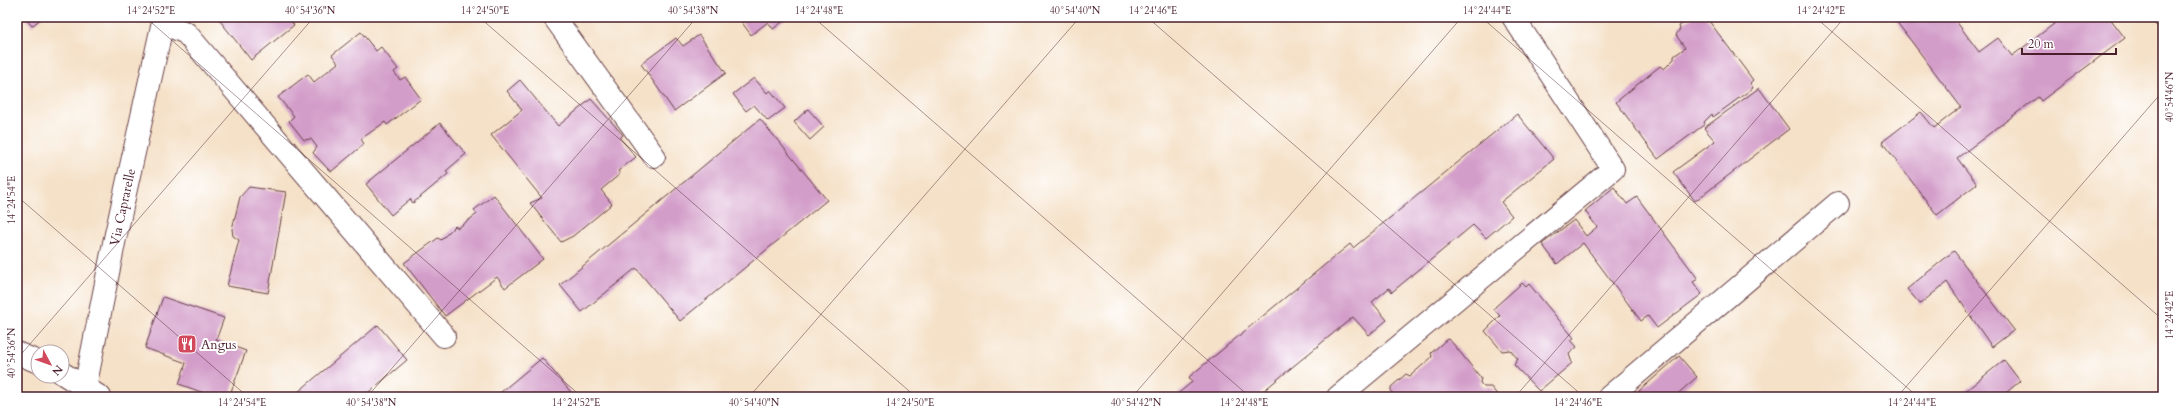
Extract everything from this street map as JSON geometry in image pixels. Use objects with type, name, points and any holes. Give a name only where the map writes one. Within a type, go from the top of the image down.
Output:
[{"type":"street","points":[[554,17],[654,156]]},
{"type":"street","points":[[1338,397],[1613,168],[1513,17]]},
{"type":"street","points":[[164,20],[186,33],[444,336]]},
{"type":"street","name":"Via Caprarelle","points":[[89,394],[114,243],[164,20]]},
{"type":"street","points":[[1609,397],[1838,203]]},
{"type":"street","points":[[17,353],[30,359]]},
{"type":"street","points":[[70,379],[89,394]]},
{"type":"building","points":[[24,17],[43,17],[32,26]]},
{"type":"building","points":[[217,17],[287,17],[294,25],[251,60]]},
{"type":"building","points":[[738,17],[789,17],[773,29],[768,22],[751,35]]},
{"type":"building","points":[[1693,17],[1706,17],[1753,80],[1750,83],[1753,88],[1713,117],[1712,114],[1704,122],[1705,124],[1658,159],[1616,102],[1660,66],[1664,69],[1674,59],[1674,56],[1685,48],[1676,35],[1680,29],[1679,26]]},
{"type":"building","points":[[1893,17],[1953,17],[1979,52],[1998,38],[2012,56],[2063,17],[2109,17],[2125,38],[2041,101],[2038,97],[1957,158],[1977,184],[1937,215],[1882,142],[1921,112],[1934,128],[1961,107]]},
{"type":"building","points":[[361,32],[376,51],[381,47],[398,69],[394,72],[400,80],[405,77],[421,99],[387,125],[385,122],[361,139],[364,144],[332,171],[329,170],[313,153],[317,147],[311,139],[304,140],[289,121],[294,116],[278,97],[308,74],[314,82],[338,63],[332,55]]},
{"type":"building","points":[[699,35],[726,73],[674,111],[641,64],[676,38],[683,46]]},
{"type":"building","points":[[754,78],[767,93],[770,90],[785,108],[768,121],[754,105],[746,111],[733,94]]},
{"type":"building","points":[[520,80],[558,126],[591,99],[623,135],[620,138],[636,157],[618,171],[620,174],[601,190],[612,204],[573,236],[561,242],[530,203],[542,198],[491,135],[522,110],[507,91]]},
{"type":"building","points":[[1759,88],[1789,129],[1695,201],[1673,172],[1715,141],[1704,128]]},
{"type":"building","points":[[808,109],[824,127],[810,140],[794,122]]},
{"type":"building","points":[[1517,114],[1554,159],[1501,202],[1512,216],[1486,238],[1473,225],[1392,292],[1389,288],[1372,302],[1387,320],[1369,335],[1353,317],[1256,397],[1174,397],[1192,382],[1189,377],[1350,244],[1353,248]]},
{"type":"building","points":[[760,119],[827,200],[680,321],[636,268],[582,312],[560,285]]},
{"type":"building","points":[[440,123],[466,154],[446,171],[448,174],[413,203],[410,199],[391,215],[366,184]]},
{"type":"building","points":[[249,187],[286,192],[268,293],[227,286],[239,240],[233,236],[232,229],[240,197]]},
{"type":"building","points":[[1614,187],[1627,204],[1637,197],[1698,279],[1693,282],[1702,294],[1657,328],[1648,316],[1641,321],[1583,243],[1557,264],[1542,244],[1574,220],[1586,236],[1597,227],[1585,211]]},
{"type":"building","points":[[494,195],[543,259],[505,288],[497,277],[445,316],[404,263],[438,238],[441,240],[455,226],[458,228],[477,214],[474,210]]},
{"type":"building","points":[[1954,251],[2014,330],[1992,347],[1947,282],[1920,304],[1907,289]]},
{"type":"building","points":[[1522,283],[1526,287],[1529,284],[1574,338],[1571,340],[1577,347],[1569,354],[1572,363],[1539,391],[1514,365],[1518,359],[1510,350],[1502,351],[1485,331],[1500,316],[1494,309],[1496,306]]},
{"type":"building","name":"Angus","points":[[163,297],[224,318],[216,340],[246,351],[229,397],[215,397],[179,384],[186,363],[145,348]]},
{"type":"building","points":[[378,325],[407,360],[363,397],[292,397]]},
{"type":"building","points":[[1447,339],[1450,340],[1481,378],[1480,383],[1484,387],[1491,387],[1499,397],[1395,397],[1391,392],[1391,387],[1406,374],[1410,376],[1432,357],[1431,353]]},
{"type":"building","points":[[1679,356],[1697,377],[1674,397],[1644,397],[1639,391]]},
{"type":"building","points":[[542,358],[575,397],[495,397]]},
{"type":"building","points":[[2004,360],[2020,381],[2001,397],[1958,397]]},
{"type":"place","name":"Angus","points":[[187,344]]}]
